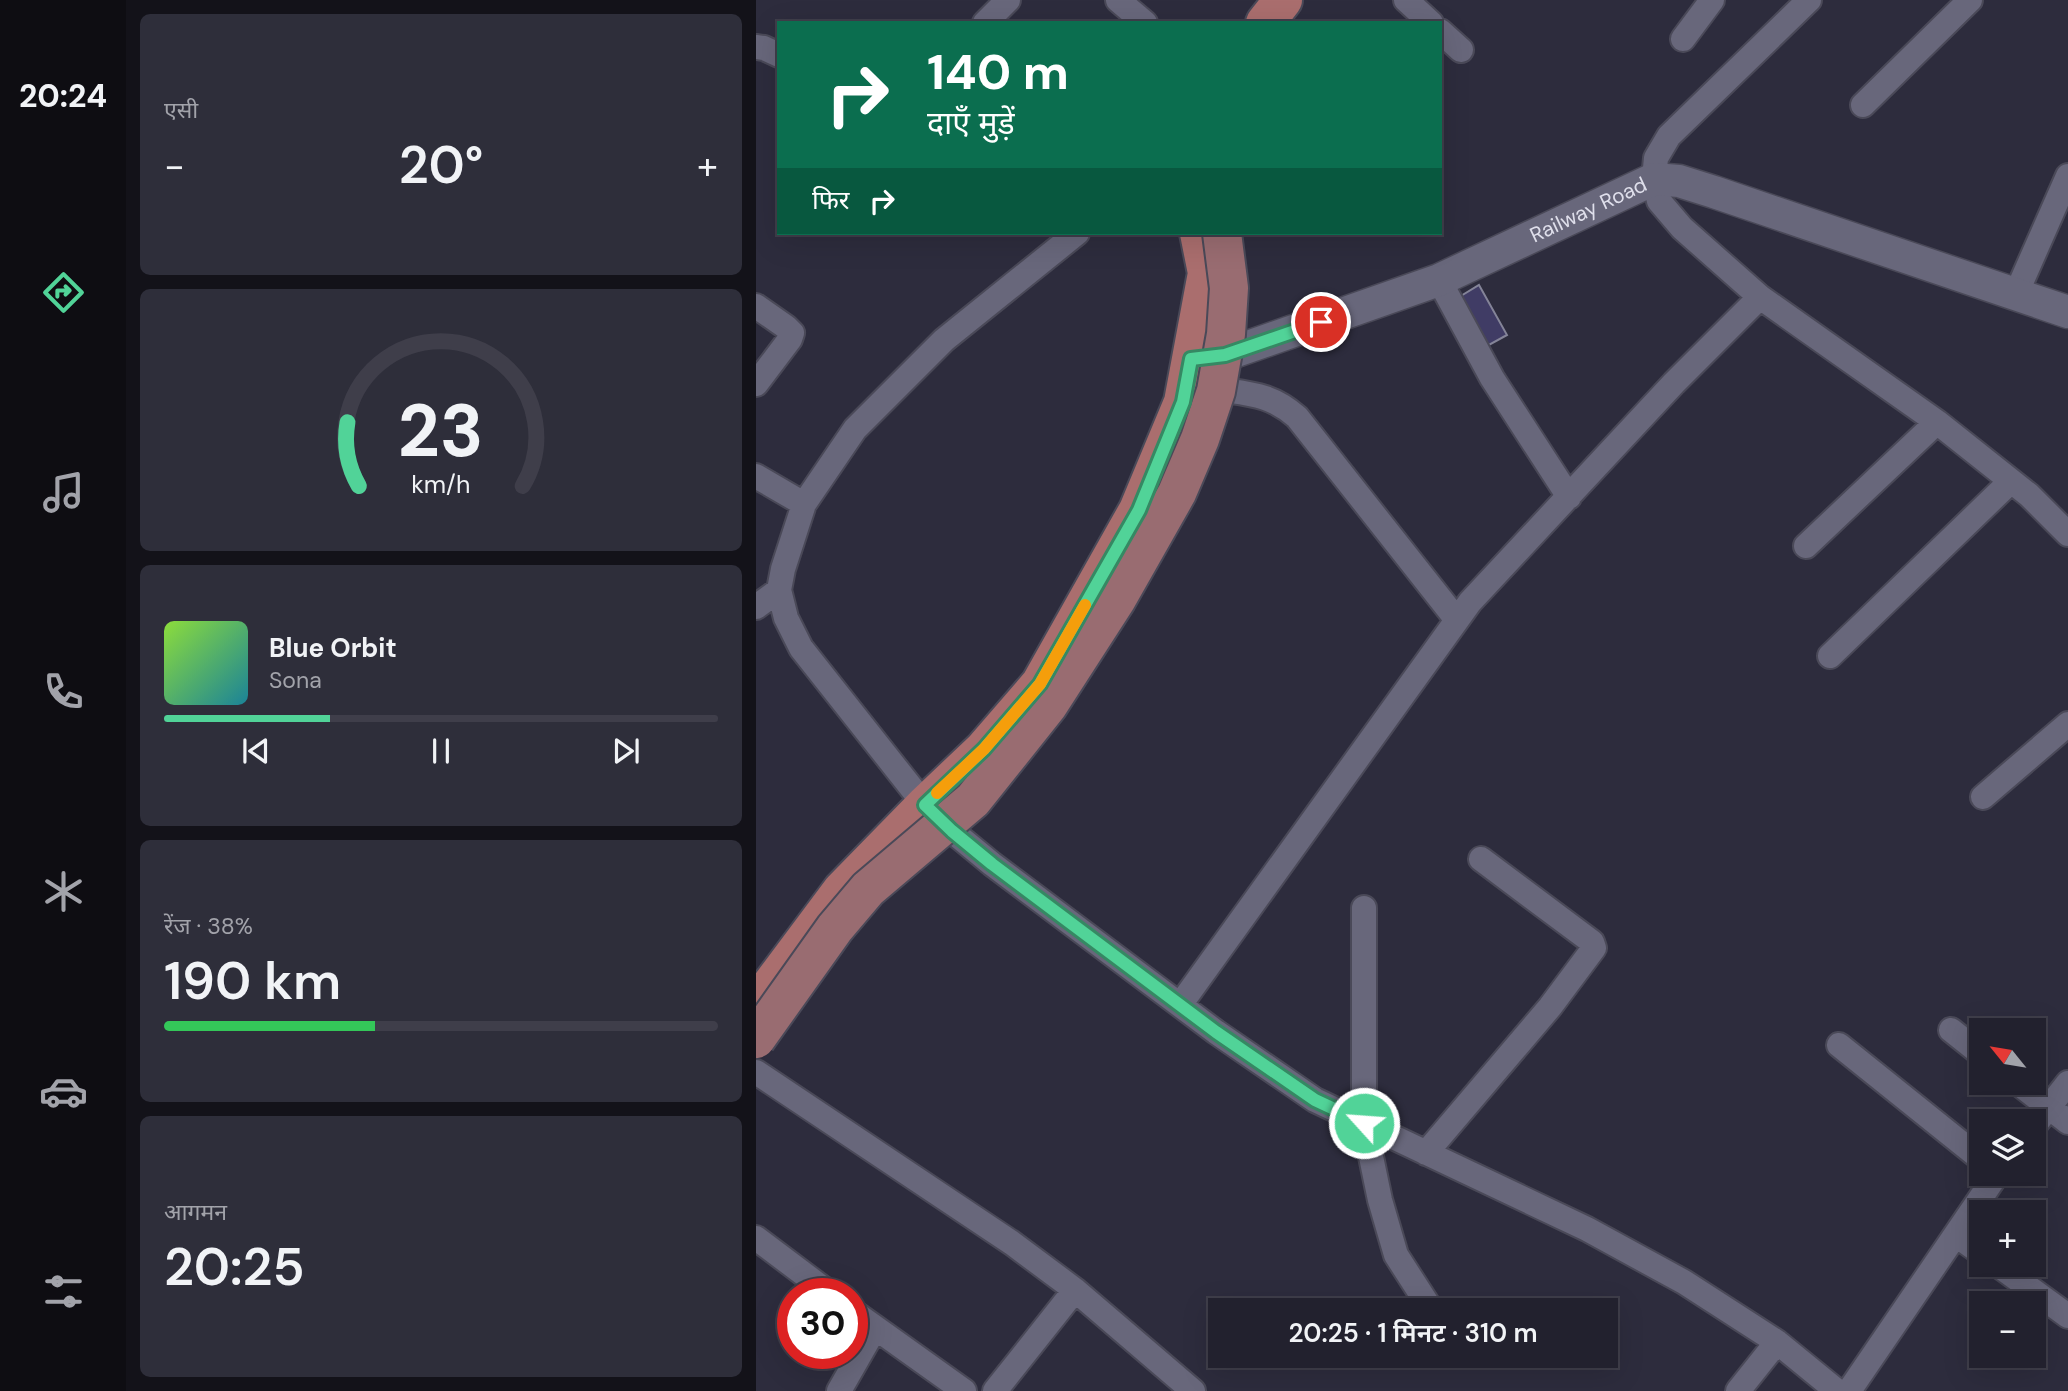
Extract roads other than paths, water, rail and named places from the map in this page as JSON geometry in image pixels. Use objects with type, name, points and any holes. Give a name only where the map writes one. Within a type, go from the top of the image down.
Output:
[{"type":"highway","points":[[1237,21],[1253,0]]},
{"type":"highway","points":[[1267,21],[1283,0]]},
{"type":"highway","points":[[756,1053],[874,904],[1002,782],[1064,702],[1161,530],[1212,415],[1207,273],[1199,235]]},
{"type":"highway","points":[[756,1005],[842,890],[984,749],[1040,684],[1139,510],[1183,402],[1211,368],[1239,276],[1229,235]]},
{"type":"main road","points":[[756,1039],[835,928],[869,889],[973,800],[1048,706],[1117,599],[1177,492],[1200,439],[1216,391],[1226,334],[1228,288],[1222,235]]},
{"type":"street","points":[[987,21],[1008,0]]},
{"type":"street","points":[[1118,0],[1142,21]]},
{"type":"street","points":[[1406,0],[1429,21]]},
{"type":"street","points":[[1683,39],[1712,0]]},
{"type":"street","points":[[1809,0],[1669,136],[1657,158],[1654,179],[1659,201],[1682,228],[1760,297],[1937,422],[2011,481],[2068,534]]},
{"type":"street","points":[[1863,105],[1970,0]]},
{"type":"street","points":[[1442,33],[1461,50]]},
{"type":"street","points":[[756,47],[777,54]]},
{"type":"street","points":[[2016,294],[2068,176]]},
{"type":"street","name":"Railway Road","points":[[1211,368],[1439,280],[1654,179],[1679,181],[1714,192],[2068,312]]},
{"type":"street","points":[[1075,235],[944,340],[855,429],[804,504],[782,569],[779,590],[786,618],[801,648],[925,805],[952,831],[1180,1005],[1315,1100],[1587,1229],[1684,1282],[1777,1342],[1837,1391]]},
{"type":"street","points":[[1439,280],[1492,378],[1569,497]]},
{"type":"street","points":[[1180,1005],[1470,602],[1674,383],[1760,297]]},
{"type":"street","points":[[756,306],[792,334],[756,384]]},
{"type":"street","points":[[1211,368],[1282,403],[1297,417],[1457,621]]},
{"type":"street","points":[[1806,546],[1937,422]]},
{"type":"street","points":[[756,476],[804,504]]},
{"type":"street","points":[[1830,656],[2011,481]]},
{"type":"street","points":[[756,607],[779,590]]},
{"type":"street","points":[[1983,797],[2068,724]]},
{"type":"street","points":[[1426,1153],[1550,1007],[1594,948],[1592,942],[1481,859]]},
{"type":"street","points":[[1364,908],[1364,1123],[1380,1200],[1396,1255],[1424,1298]]},
{"type":"street","points":[[1951,1030],[1969,1044]]},
{"type":"street","points":[[1839,1045],[1969,1150]]},
{"type":"street","points":[[756,1072],[1012,1243],[1075,1290],[1193,1391]]},
{"type":"street","points":[[2030,1096],[2050,1118],[2068,1083]]},
{"type":"street","points":[[1849,1391],[1989,1186]]},
{"type":"street","points":[[1956,1235],[1969,1244]]},
{"type":"street","points":[[756,1238],[809,1278]]},
{"type":"street","points":[[2014,1277],[2068,1316]]},
{"type":"street","points":[[995,1391],[1075,1290]]},
{"type":"street","points":[[868,1323],[964,1391]]},
{"type":"street","points":[[839,1391],[875,1328]]},
{"type":"street","points":[[1738,1391],[1777,1342]]}]
